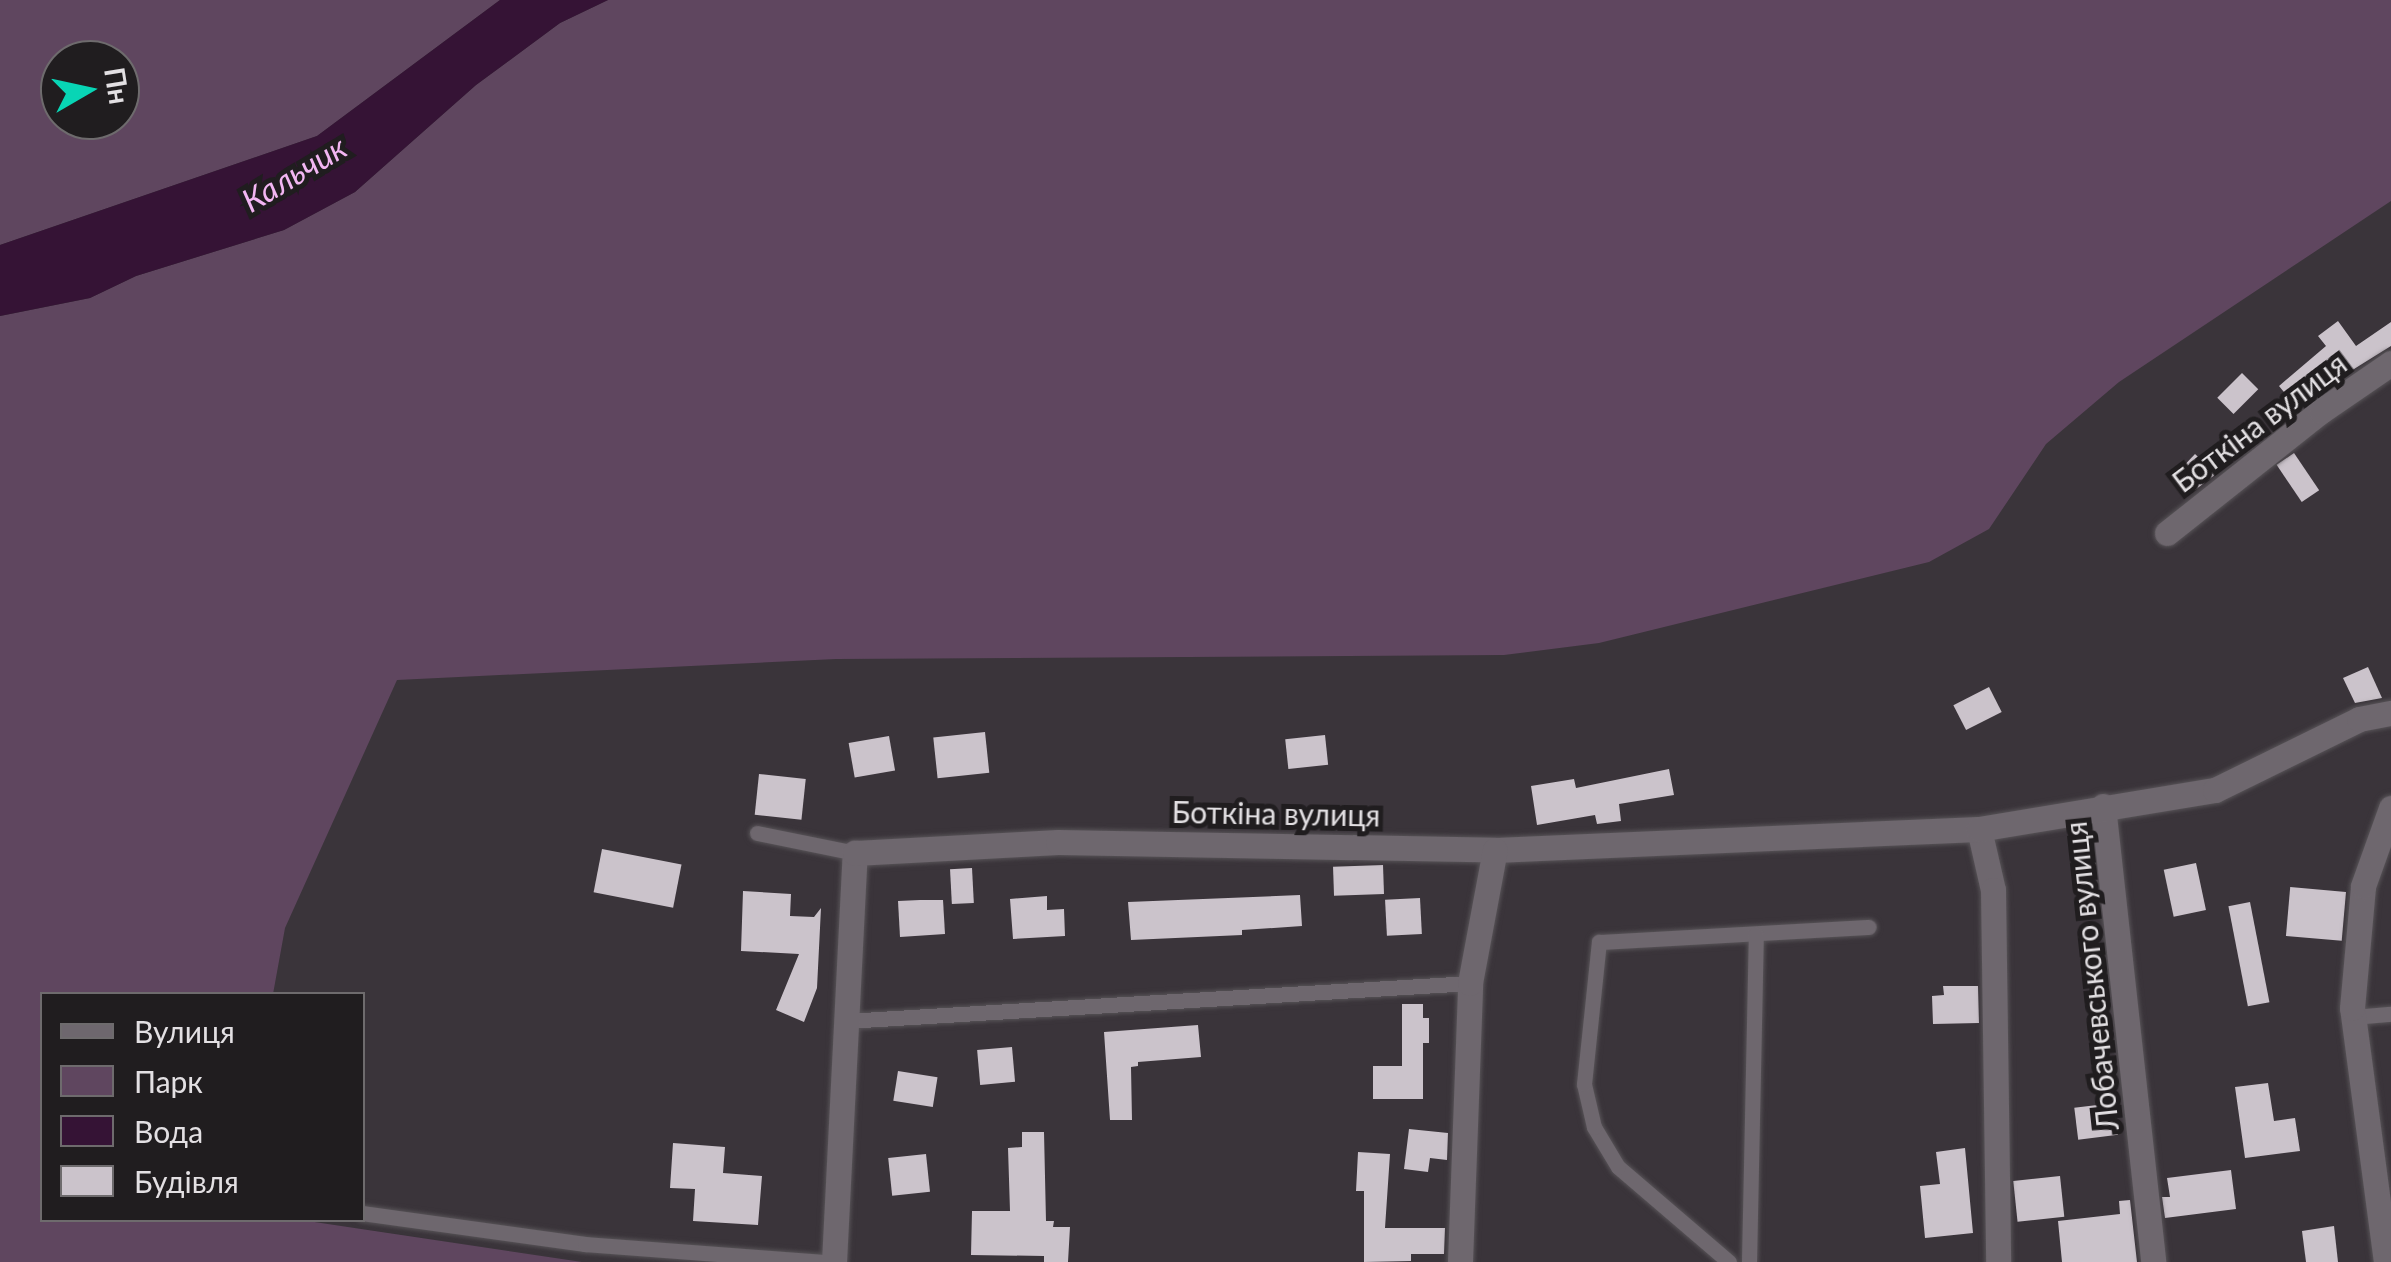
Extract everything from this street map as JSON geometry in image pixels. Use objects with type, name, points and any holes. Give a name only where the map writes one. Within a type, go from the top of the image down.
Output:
[{"type":"street","name":"Боткіна вулиця","points":[[2167,533],[2321,411],[2391,363]]},
{"type":"street","name":"Лобачевського вулиця","points":[[2152,1262],[2103,806],[2215,790],[2359,719],[2391,713]]},
{"type":"street","name":"Боткіна вулиця","points":[[855,853],[1058,842],[1496,850],[1979,830],[2103,806]]},
{"type":"street","points":[[2386,1262],[2353,1017],[2363,886],[2391,808]]},
{"type":"street","points":[[1979,830],[1992,890],[1998,1262]]},
{"type":"street","points":[[1460,1262],[1470,983],[1496,850]]},
{"type":"street","points":[[834,1262],[855,853]]},
{"type":"lane","points":[[757,832],[855,853]]},
{"type":"lane","points":[[1729,1262],[1618,1167],[1594,1127],[1584,1084],[1598,942],[1870,927]]},
{"type":"lane","points":[[1748,1262],[1756,934]]},
{"type":"lane","points":[[846,1021],[1470,983]]},
{"type":"lane","points":[[2353,1017],[2391,1014]]},
{"type":"lane","points":[[365,1213],[584,1244],[823,1262]]},
{"type":"green space","points":[[0,0],[500,0],[317,136],[0,245]]},
{"type":"green space","points":[[608,0],[2391,0],[2391,201],[2119,382],[2046,444],[1989,529],[1929,562],[1599,643],[1504,655],[836,659],[397,680],[285,928],[273,992],[40,992],[40,1222],[314,1222],[582,1262],[0,1262],[0,316],[90,298],[136,276],[284,230],[355,192],[476,85],[560,23]]},
{"type":"water","name":"Кальчик","points":[[500,0],[608,0],[560,23],[476,85],[355,192],[284,230],[136,276],[90,298],[0,316],[0,245],[317,136]]},
{"type":"building","points":[[2338,321],[2356,346],[2391,322],[2391,346],[2346,374],[2343,370],[2298,409],[2279,386],[2326,346],[2318,336]]},
{"type":"building","points":[[2242,373],[2258,389],[2234,414],[2217,398]]},
{"type":"building","points":[[2294,453],[2319,490],[2302,502],[2277,465]]},
{"type":"building","points":[[2195,454],[2216,474],[2195,490],[2177,473]]},
{"type":"building","points":[[2368,667],[2382,698],[2355,703],[2343,678]]},
{"type":"building","points":[[1989,687],[2002,712],[1966,730],[1953,705]]},
{"type":"building","points":[[985,732],[989,773],[938,778],[933,737]]},
{"type":"building","points":[[1325,735],[1328,765],[1288,769],[1285,739]]},
{"type":"building","points":[[889,736],[895,770],[855,778],[849,743]]},
{"type":"building","points":[[1669,769],[1674,795],[1619,804],[1621,821],[1597,824],[1595,815],[1537,825],[1531,786],[1574,779],[1576,788]]},
{"type":"building","points":[[759,774],[806,779],[801,820],[755,815]]},
{"type":"building","points":[[602,849],[682,864],[673,908],[594,892]]},
{"type":"building","points":[[2196,863],[2206,910],[2174,917],[2164,870]]},
{"type":"building","points":[[1383,865],[1384,894],[1334,896],[1333,867]]},
{"type":"building","points":[[972,868],[974,903],[952,904],[950,869]]},
{"type":"building","points":[[2290,887],[2346,892],[2342,941],[2286,936]]},
{"type":"building","points":[[743,891],[791,894],[790,916],[814,917],[821,908],[817,988],[804,1022],[776,1010],[799,954],[741,951]]},
{"type":"building","points":[[1300,895],[1302,926],[1242,930],[1242,935],[1131,940],[1128,902]]},
{"type":"building","points":[[1047,896],[1047,910],[1064,909],[1065,936],[1013,939],[1010,899]]},
{"type":"building","points":[[1420,898],[1422,934],[1387,936],[1385,900]]},
{"type":"building","points":[[943,900],[945,934],[900,937],[898,901]]},
{"type":"building","points":[[2250,902],[2269,1002],[2248,1006],[2228,906]]},
{"type":"building","points":[[1943,986],[1978,986],[1979,1023],[1933,1024],[1932,996],[1944,995]]},
{"type":"building","points":[[1402,1004],[1423,1004],[1423,1018],[1429,1018],[1429,1043],[1423,1043],[1423,1099],[1373,1099],[1373,1066],[1402,1066]]},
{"type":"building","points":[[1198,1025],[1201,1057],[1138,1062],[1138,1066],[1131,1067],[1132,1120],[1110,1120],[1104,1032]]},
{"type":"building","points":[[1012,1047],[1015,1082],[980,1085],[977,1050]]},
{"type":"building","points":[[898,1071],[938,1077],[933,1107],[893,1101]]},
{"type":"building","points":[[2268,1083],[2274,1121],[2295,1118],[2300,1151],[2245,1158],[2235,1087]]},
{"type":"building","points":[[2114,1103],[2118,1135],[2078,1140],[2074,1108]]},
{"type":"building","points":[[1409,1129],[1448,1133],[1447,1160],[1430,1158],[1428,1172],[1404,1169]]},
{"type":"building","points":[[1022,1132],[1044,1132],[1046,1221],[1054,1221],[1053,1227],[1070,1227],[1068,1262],[1044,1262],[1044,1256],[971,1255],[972,1211],[1010,1211],[1008,1148],[1022,1147]]},
{"type":"building","points":[[673,1143],[725,1147],[723,1173],[762,1176],[758,1225],[693,1221],[695,1189],[670,1188]]},
{"type":"building","points":[[1965,1148],[1973,1233],[1925,1238],[1920,1186],[1940,1184],[1936,1152]]},
{"type":"building","points":[[1358,1152],[1390,1154],[1385,1228],[1445,1228],[1444,1254],[1411,1254],[1411,1261],[1364,1262],[1364,1191],[1356,1191]]},
{"type":"building","points":[[926,1154],[930,1192],[892,1196],[888,1158]]},
{"type":"building","points":[[2231,1170],[2236,1209],[2165,1218],[2162,1197],[2170,1197],[2167,1178]]},
{"type":"building","points":[[2060,1176],[2064,1217],[2018,1222],[2013,1181]]},
{"type":"building","points":[[2130,1200],[2137,1262],[2062,1262],[2058,1221],[2120,1214],[2119,1201]]},
{"type":"building","points":[[2334,1226],[2338,1262],[2306,1262],[2302,1231]]}]
